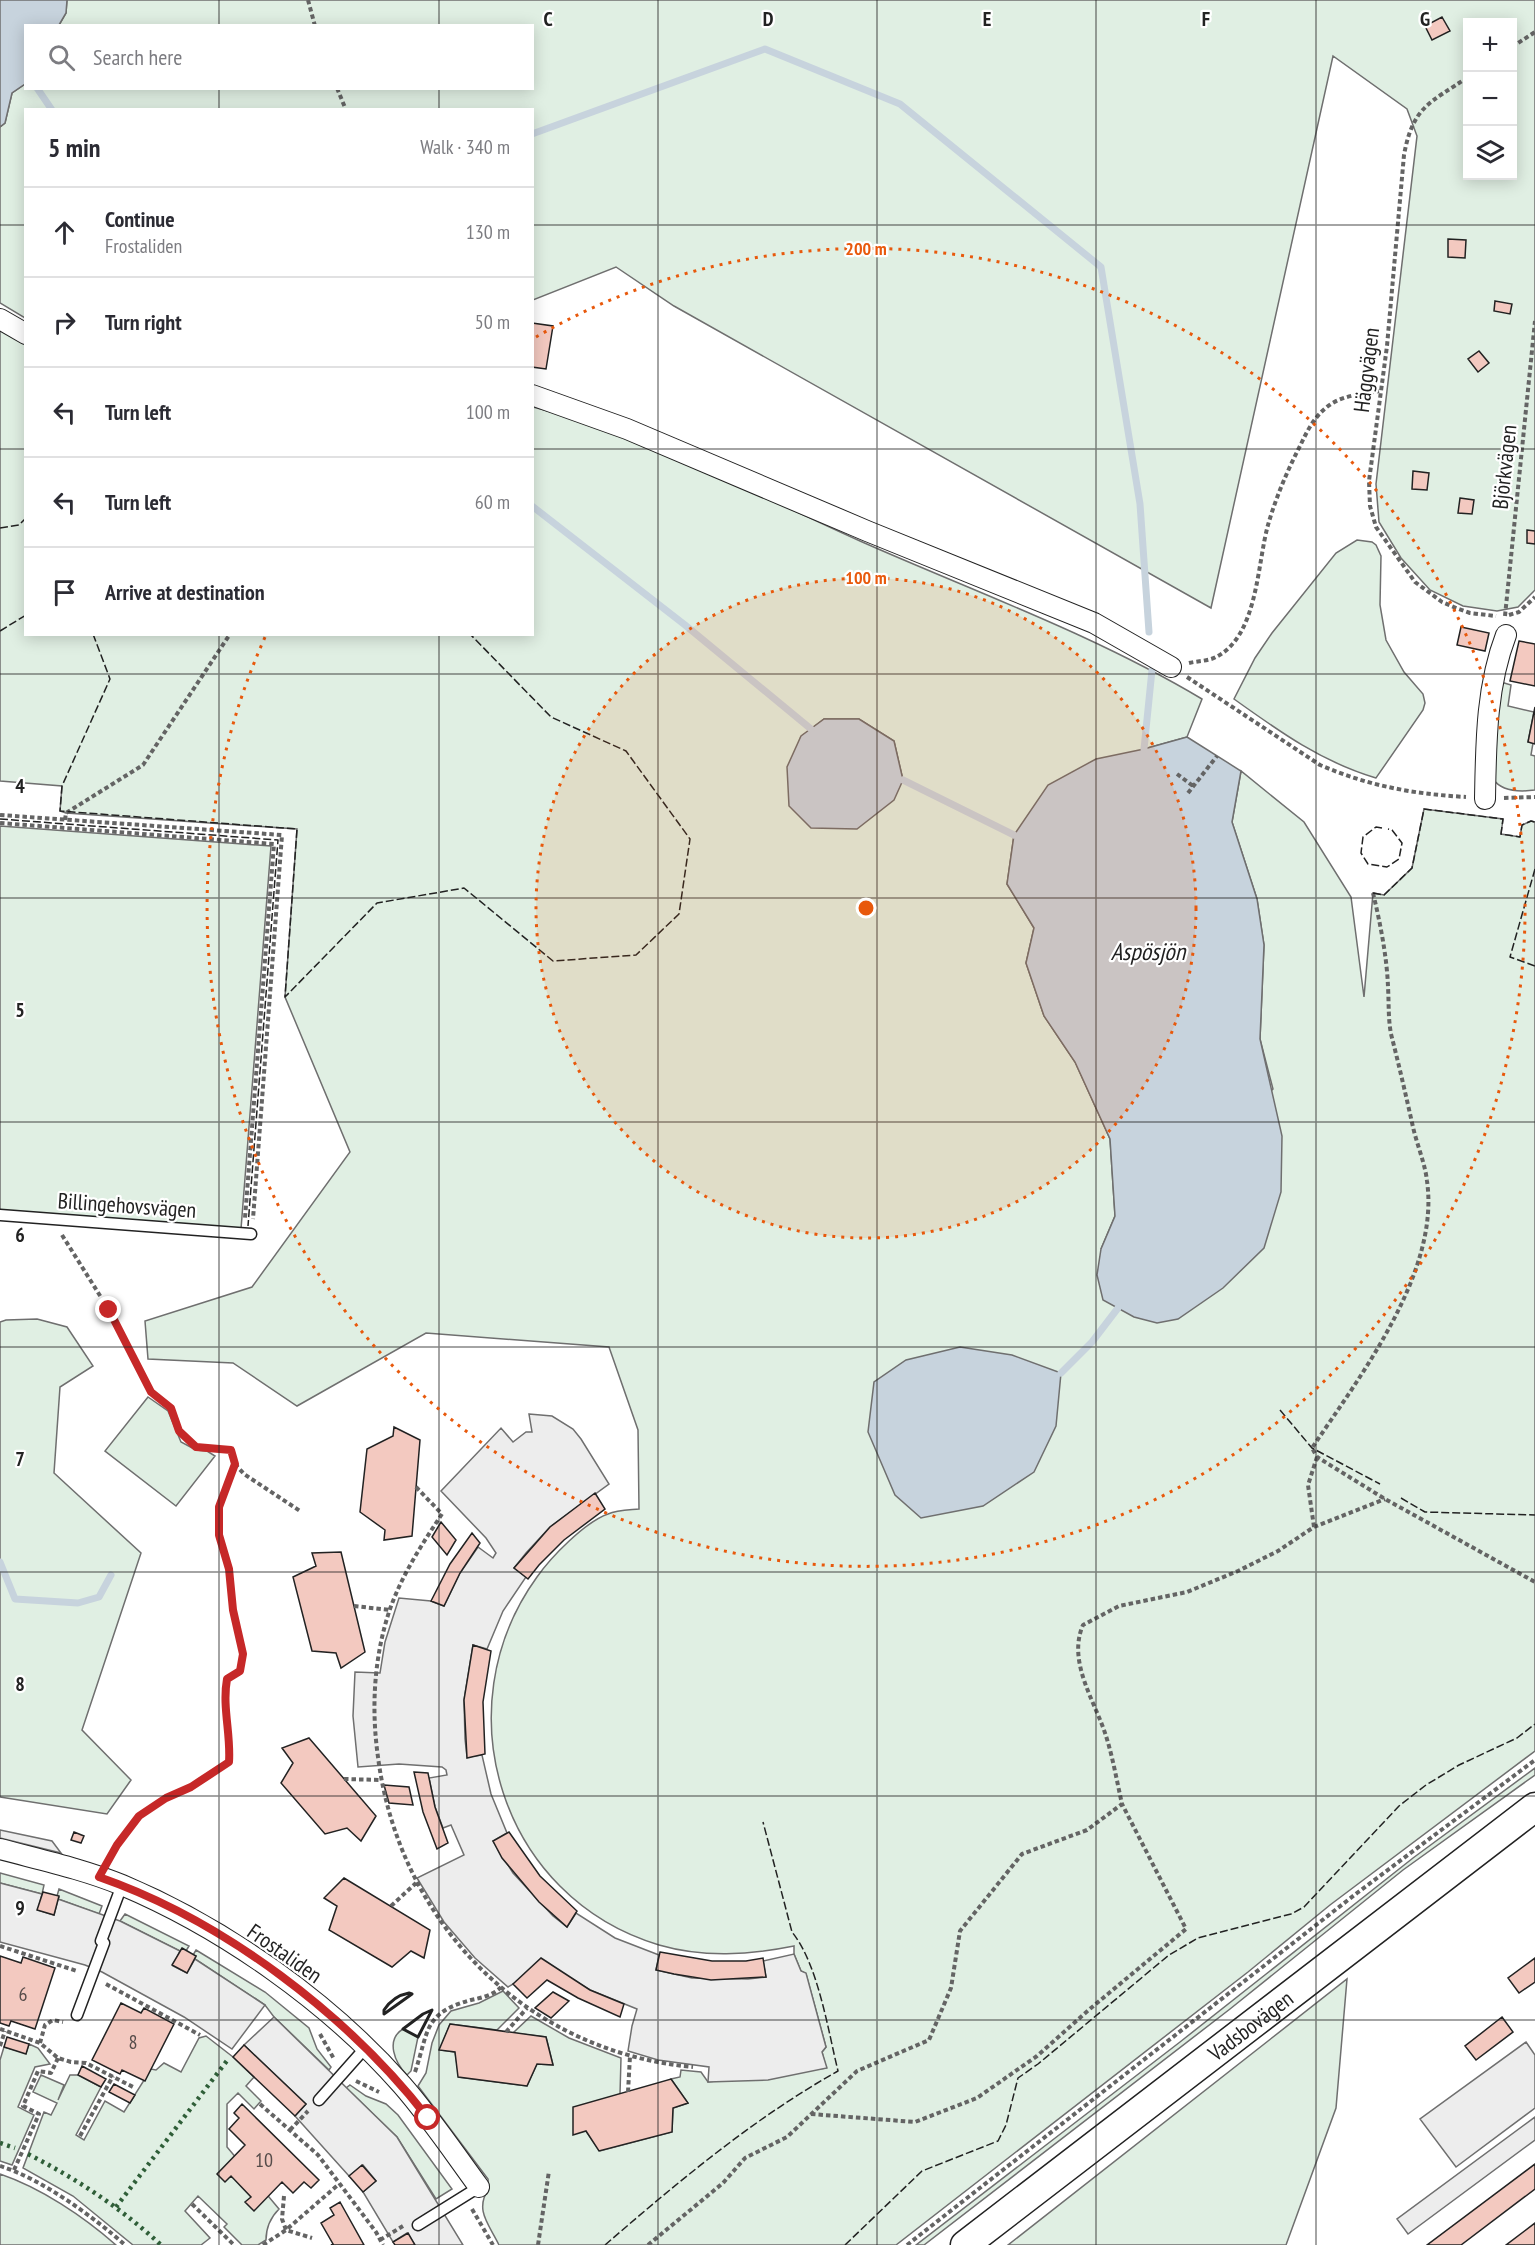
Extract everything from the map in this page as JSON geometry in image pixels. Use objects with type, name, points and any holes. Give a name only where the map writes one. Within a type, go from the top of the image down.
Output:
[{"type":"main road","name":"Vadsbovägen","points":[[965,2245],[1535,1807]]},
{"type":"street","points":[[0,319],[24,333]]},
{"type":"street","points":[[534,397],[627,429],[867,531],[1094,623],[1134,648],[1171,667]]},
{"type":"street","points":[[1485,799],[1491,689],[1506,626]]},
{"type":"street","name":"Frostaliden","points":[[0,1849],[122,1885],[194,1921],[260,1962],[312,2001],[366,2047],[395,2091],[471,2192]]},
{"type":"lane","name":"Billingehovsvägen","points":[[0,1215],[248,1233]]},
{"type":"lane","points":[[77,2016],[122,1885]]},
{"type":"lane","points":[[319,2100],[366,2047]]},
{"type":"lane","points":[[418,2225],[471,2192]]},
{"type":"path","points":[[308,0],[314,24]]},
{"type":"path","points":[[1517,44],[1535,32]]},
{"type":"path","name":"Häggvägen","points":[[1463,80],[1419,112],[1408,133],[1404,155],[1387,346],[1379,392],[1369,481],[1370,506],[1376,527],[1414,582],[1442,602],[1506,626]]},
{"type":"path","points":[[338,90],[345,108]]},
{"type":"path","name":"Björkvägen","points":[[1506,626],[1535,321]]},
{"type":"path","points":[[1171,667],[1216,658],[1233,643],[1252,606],[1268,526],[1277,500],[1294,458],[1314,420],[1332,404],[1356,395],[1379,392]]},
{"type":"path","points":[[1506,626],[1535,597]]},
{"type":"path","points":[[65,820],[66,813],[143,765],[229,636]]},
{"type":"path","points":[[1171,667],[1207,688],[1261,727],[1320,765],[1343,775],[1403,791],[1485,799],[1535,797]]},
{"type":"path","points":[[1188,793],[1217,756]]},
{"type":"path","points":[[1177,774],[1193,786]]},
{"type":"path","points":[[0,815],[282,835],[248,1233]]},
{"type":"path","points":[[0,823],[274,843],[248,1233]]},
{"type":"path","points":[[1373,893],[1378,912],[1388,986],[1388,1015],[1391,1034],[1427,1180],[1428,1211],[1417,1265],[1407,1293],[1352,1389],[1312,1448],[1317,1456],[1385,1499],[1535,1582]]},
{"type":"path","points":[[52,1219],[109,1310],[151,1392],[171,1408],[179,1431],[196,1447],[231,1450],[235,1464],[244,1474],[300,1511]]},
{"type":"path","points":[[1314,1527],[1308,1485],[1317,1456]]},
{"type":"path","points":[[99,1877],[117,1845],[139,1816],[166,1798],[191,1787],[229,1762],[230,1743],[224,1697],[227,1679],[240,1671],[243,1654],[233,1610],[229,1569],[219,1535],[219,1507],[235,1464]]},
{"type":"path","points":[[416,1487],[442,1514],[412,1562],[390,1610],[383,1634],[375,1686],[374,1719],[381,1780],[394,1830],[416,1883],[431,1909],[458,1946],[527,2008],[572,2034],[630,2056],[647,2061],[693,2067]]},
{"type":"path","points":[[810,2114],[915,2122],[977,2098],[1036,2056],[1186,1929],[1122,1804],[1106,1734],[1080,1664],[1077,1648],[1083,1625],[1119,1606],[1187,1592],[1238,1571],[1278,1551],[1314,1527],[1385,1499]]},
{"type":"path","points":[[354,1606],[390,1610]]},
{"type":"path","points":[[906,2245],[1357,1893],[1535,1760]]},
{"type":"path","points":[[344,1779],[381,1780]]},
{"type":"path","points":[[648,2245],[723,2183],[745,2158],[787,2137],[857,2071],[929,2040],[951,1988],[960,1931],[1022,1854],[1087,1830],[1122,1804]]},
{"type":"path","points":[[391,1906],[416,1883]]},
{"type":"path","points":[[317,2025],[331,2056],[345,2071],[357,2081],[395,2091],[414,2074],[423,2039],[435,2017],[451,2006],[478,1999],[501,1987]]},
{"type":"path","points":[[506,2031],[527,2008]]},
{"type":"path","points":[[40,2043],[45,2025],[53,2020],[68,2024]]},
{"type":"path","points":[[0,2046],[2,2030],[40,2043],[58,2058],[86,2062],[135,2088]]},
{"type":"path","points":[[628,2092],[630,2056]]},
{"type":"path","points":[[14,2170],[39,2114],[23,2106],[38,2071],[51,2073],[58,2058]]},
{"type":"path","points":[[80,2136],[113,2076]]},
{"type":"path","points":[[290,2130],[319,2100]]},
{"type":"path","points":[[260,2104],[318,2155],[383,2245]]},
{"type":"path","points":[[0,2166],[14,2170],[80,2209],[125,2245]]},
{"type":"path","points":[[538,2245],[549,2171]]},
{"type":"path","points":[[263,2245],[286,2230],[339,2184]]},
{"type":"path","points":[[471,2192],[492,2245]]},
{"type":"path","points":[[284,2196],[282,2219],[286,2230]]},
{"type":"path","points":[[192,2204],[234,2245]]},
{"type":"path","points":[[380,2240],[406,2224]]},
{"type":"path","points":[[286,2230],[312,2238]]},
{"type":"green space","points":[[67,0],[1535,0],[1535,590],[1518,607],[1497,611],[1463,606],[1430,590],[1401,558],[1379,522],[1376,484],[1417,136],[1407,109],[1333,56],[1211,608],[674,306],[616,267],[534,300],[534,108],[24,108],[24,317],[0,303],[0,127],[5,123],[12,93],[24,85],[24,90],[534,90],[534,24],[60,24],[66,13]]},
{"type":"green space","points":[[0,327],[24,340],[24,636],[534,636],[534,407],[617,433],[658,449],[860,541],[1076,634],[1119,654],[1202,699],[1187,737],[1144,749],[1014,835],[1007,884],[1034,928],[1026,963],[1044,1016],[1075,1062],[1110,1139],[1115,1216],[1101,1249],[1273,1089],[1260,1039],[1264,945],[1257,899],[1232,822],[1241,771],[1304,822],[1351,897],[1364,997],[1373,893],[1384,895],[1412,868],[1424,809],[1503,819],[1501,834],[1520,837],[1522,825],[1531,821],[1535,822],[1535,1751],[1330,1905],[1248,1972],[896,2245],[499,2245],[487,2224],[483,2210],[483,2203],[489,2188],[488,2179],[418,2086],[426,2073],[432,2043],[439,2025],[451,2011],[479,2003],[503,1991],[519,2008],[497,2030],[450,2024],[440,2050],[455,2052],[459,2077],[527,2086],[537,2064],[553,2065],[546,2037],[513,2033],[531,2016],[569,2038],[621,2058],[620,2094],[586,2131],[600,2151],[672,2132],[673,2108],[688,2103],[671,2079],[680,2077],[681,2070],[701,2072],[708,2082],[826,2068],[822,2052],[826,2047],[806,1974],[801,1971],[794,1954],[794,1946],[743,1953],[693,1952],[659,1945],[604,1921],[560,1886],[526,1842],[503,1793],[492,1739],[494,1683],[508,1628],[537,1577],[569,1541],[599,1518],[619,1511],[639,1509],[638,1430],[609,1347],[426,1333],[297,1406],[233,1363],[148,1359],[145,1321],[252,1287],[350,1152],[285,997],[297,829],[66,813],[60,811],[62,786],[0,781]],"holes":[[[824,719],[859,719],[894,741],[903,780],[801,737]]]},
{"type":"green space","points":[[1357,540],[1372,542],[1381,556],[1380,605],[1386,640],[1404,672],[1423,694],[1425,703],[1423,710],[1376,778],[1319,755],[1234,699],[1255,658],[1272,633],[1336,553]]},
{"type":"green space","points":[[1501,682],[1511,685],[1508,706],[1534,712],[1528,742],[1533,743],[1531,755],[1535,756],[1535,790],[1506,789],[1493,779],[1497,684]]},
{"type":"green space","points":[[0,826],[271,846],[241,1229],[0,1211]]},
{"type":"green space","points":[[37,1319],[67,1327],[93,1366],[60,1387],[54,1473],[141,1553],[82,1730],[131,1780],[107,1814],[0,1797],[0,1322]]},
{"type":"green space","points":[[148,1397],[168,1411],[181,1442],[215,1456],[176,1506],[105,1451]]},
{"type":"green space","points":[[1535,1768],[1535,1775],[1403,1870],[1230,2009],[924,2245],[916,2245],[1180,2042],[1413,1858]]},
{"type":"green space","points":[[0,1873],[44,1885],[42,1894],[0,1883]]},
{"type":"green space","points":[[59,1889],[102,1906],[99,1914],[58,1899]]},
{"type":"green space","points":[[125,1914],[189,1946],[186,1951],[182,1949],[180,1951],[120,1921]]},
{"type":"green space","points":[[196,1950],[265,1992],[309,2028],[317,2049],[331,2067],[329,2070],[274,2017],[265,2005],[195,1959],[196,1956],[193,1955]]},
{"type":"green space","points":[[1347,1979],[1336,2108],[1286,2245],[1008,2245]]},
{"type":"green space","points":[[403,2029],[418,2037],[411,2071],[407,2075],[396,2058],[393,2045],[394,2039]]},
{"type":"green space","points":[[206,2036],[254,2077],[246,2086],[261,2101],[254,2109],[238,2093],[227,2104],[227,2147],[279,2209],[269,2223],[266,2240],[258,2245],[242,2245],[224,2227],[227,2224],[198,2196],[185,2211],[210,2238],[201,2245],[133,2245],[73,2196],[23,2168],[44,2112],[51,2115],[57,2103],[33,2092],[41,2075],[64,2085],[58,2100],[70,2075],[78,2075],[101,2087],[76,2135],[84,2140],[105,2101],[124,2112],[151,2069],[156,2070],[164,2063],[181,2072],[199,2038]]},
{"type":"green space","points":[[29,2044],[38,2048],[50,2064],[35,2067],[18,2107],[34,2115],[12,2165],[0,2161],[0,2060],[4,2047],[26,2053]]},
{"type":"green space","points":[[350,2085],[366,2096],[386,2104],[398,2115],[452,2189],[436,2199],[397,2137],[346,2088]]},
{"type":"green space","points":[[0,2174],[31,2187],[61,2204],[116,2245],[0,2245]]},
{"type":"shaded area","points":[[529,1414],[552,1416],[573,1429],[609,1484],[550,1527],[526,1553],[514,1568],[526,1577],[503,1611],[487,1649],[473,1645],[464,1700],[465,1739],[467,1757],[482,1755],[491,1794],[507,1833],[493,1841],[513,1873],[553,1916],[567,1927],[576,1913],[615,1938],[659,1955],[656,1970],[692,1978],[766,1977],[763,1961],[794,1954],[801,1971],[806,1973],[826,2047],[822,2052],[827,2068],[768,2080],[708,2082],[709,2067],[658,2060],[628,2051],[637,2009],[590,1990],[562,1973],[508,1987],[475,1958],[444,1922],[417,1878],[464,1855],[451,1825],[443,1828],[435,1807],[429,1778],[447,1775],[446,1770],[442,1767],[399,1764],[358,1767],[353,1716],[355,1672],[380,1673],[385,1642],[399,1598],[431,1601],[444,1606],[460,1573],[478,1547],[493,1558],[496,1553],[486,1538],[441,1491],[501,1428],[513,1442],[526,1432],[532,1432]]},
{"type":"shaded area","points":[[0,1830],[52,1841],[61,1853],[0,1838]]},
{"type":"shaded area","points":[[0,1883],[42,1894],[38,1910],[54,1915],[58,1899],[120,1921],[180,1951],[173,1966],[187,1973],[195,1959],[265,2005],[232,2049],[184,2017],[102,1972],[85,1965],[0,1942]]},
{"type":"shaded area","points":[[274,2017],[397,2137],[463,2245],[415,2245],[407,2233],[393,2242],[363,2192],[376,2181],[363,2165],[349,2176],[295,2116],[306,2104],[244,2045]]},
{"type":"shaded area","points":[[1526,2042],[1535,2055],[1535,2108],[1456,2167],[1420,2119]]},
{"type":"shaded area","points":[[1535,2117],[1535,2140],[1408,2234],[1397,2219]]},
{"type":"water","points":[[0,0],[67,0],[66,13],[60,24],[24,24],[24,85],[12,93],[5,123],[0,127]]},
{"type":"water","points":[[824,719],[859,719],[894,741],[903,780],[894,800],[857,829],[811,828],[789,806],[787,767],[801,736]]},
{"type":"water","name":"Aspösjön","points":[[1187,737],[1241,771],[1232,822],[1257,899],[1264,945],[1260,1039],[1282,1136],[1281,1192],[1264,1248],[1223,1288],[1178,1319],[1157,1323],[1134,1317],[1103,1300],[1097,1275],[1101,1249],[1115,1216],[1110,1139],[1075,1062],[1044,1016],[1026,963],[1034,928],[1007,884],[1014,835],[1048,785],[1096,759]]},
{"type":"water","points":[[960,1347],[1012,1355],[1061,1373],[1056,1426],[1034,1472],[983,1506],[921,1518],[895,1495],[868,1432],[874,1382],[906,1360]]},
{"type":"building","points":[[1442,17],[1450,31],[1432,40],[1425,26]]},
{"type":"building","points":[[1448,239],[1466,240],[1465,258],[1448,257]]},
{"type":"building","points":[[1495,301],[1512,304],[1510,314],[1494,311]]},
{"type":"building","points":[[534,323],[553,326],[546,369],[534,367]]},
{"type":"building","points":[[1479,351],[1489,363],[1478,372],[1468,359]]},
{"type":"building","points":[[1413,471],[1429,473],[1427,490],[1412,489]]},
{"type":"building","points":[[1460,498],[1474,500],[1472,514],[1458,513]]},
{"type":"building","points":[[1527,530],[1535,531],[1535,544],[1527,543]]},
{"type":"building","points":[[1461,627],[1489,633],[1485,651],[1457,645]]},
{"type":"building","points":[[1519,641],[1535,644],[1535,686],[1510,681]]},
{"type":"building","points":[[1535,707],[1535,744],[1528,742]]},
{"type":"building","points":[[394,1427],[420,1440],[412,1536],[384,1540],[385,1530],[360,1512],[367,1449],[393,1436]]},
{"type":"building","points":[[595,1493],[605,1509],[564,1540],[528,1579],[514,1568],[550,1527]]},
{"type":"building","points":[[441,1522],[456,1540],[447,1555],[432,1537]]},
{"type":"building","points":[[472,1533],[480,1543],[460,1573],[444,1606],[431,1601],[450,1564]]},
{"type":"building","points":[[341,1552],[365,1652],[341,1668],[336,1653],[312,1651],[293,1577],[316,1566],[312,1553]]},
{"type":"building","points":[[473,1645],[491,1651],[483,1702],[485,1754],[467,1758],[464,1700]]},
{"type":"building","points":[[309,1738],[376,1816],[361,1841],[347,1828],[325,1834],[281,1783],[293,1763],[282,1748]]},
{"type":"building","points":[[414,1772],[428,1773],[435,1807],[448,1843],[437,1849],[423,1812]]},
{"type":"building","points":[[384,1785],[409,1787],[413,1805],[389,1803]]},
{"type":"building","points":[[74,1832],[84,1836],[81,1843],[71,1840]]},
{"type":"building","points":[[509,1832],[540,1876],[577,1911],[567,1927],[539,1902],[502,1858],[493,1841]]},
{"type":"building","points":[[344,1878],[430,1930],[424,1958],[411,1951],[392,1967],[329,1930],[337,1906],[324,1898]]},
{"type":"building","points":[[43,1892],[59,1896],[54,1915],[37,1910]]},
{"type":"building","points":[[182,1948],[196,1956],[187,1973],[172,1965]]},
{"type":"building","points":[[660,1952],[712,1961],[746,1961],[763,1958],[766,1977],[711,1980],[656,1970]]},
{"type":"building","points":[[0,1956],[21,1963],[23,1957],[55,1968],[35,2029],[11,2021],[9,2026],[0,2023]]},
{"type":"building","points":[[541,1958],[590,1990],[624,2004],[620,2017],[578,1998],[547,1980],[527,1998],[513,1984]]},
{"type":"building","points":[[1535,1958],[1535,1982],[1519,1993],[1508,1978]]},
{"type":"building","points":[[553,1992],[569,2001],[551,2018],[535,2008]]},
{"type":"building","points":[[121,2003],[141,2013],[144,2008],[174,2024],[145,2081],[122,2070],[120,2074],[92,2060]]},
{"type":"building","points":[[1502,2017],[1513,2032],[1476,2060],[1465,2046]]},
{"type":"building","points":[[450,2024],[546,2037],[553,2065],[537,2064],[527,2086],[458,2077],[455,2052],[439,2050]]},
{"type":"building","points":[[7,2037],[29,2044],[26,2054],[4,2047]]},
{"type":"building","points":[[244,2045],[306,2104],[295,2116],[233,2057]]},
{"type":"building","points":[[82,2066],[106,2079],[101,2087],[78,2075]]},
{"type":"building","points":[[671,2079],[688,2103],[673,2108],[672,2132],[599,2151],[586,2131],[573,2135],[573,2107]]},
{"type":"building","points":[[114,2084],[135,2095],[130,2103],[109,2092]]},
{"type":"building","points":[[242,2104],[319,2180],[311,2188],[304,2182],[293,2193],[282,2182],[254,2211],[245,2202],[251,2197],[231,2176],[225,2182],[217,2174],[245,2145],[229,2129],[239,2118],[234,2113]]},
{"type":"building","points":[[1535,2164],[1535,2189],[1461,2245],[1427,2245]]},
{"type":"building","points":[[362,2165],[376,2181],[363,2192],[349,2176]]},
{"type":"building","points":[[340,2202],[364,2245],[331,2245],[333,2244],[321,2223],[334,2215],[330,2208]]},
{"type":"building","points":[[1535,2223],[1535,2245],[1506,2245]]},
{"type":"building","points":[[408,2233],[415,2245],[395,2245],[393,2242]]},
{"type":"waterway","points":[[534,133],[765,49],[900,104],[1101,267],[1140,504],[1149,632]]},
{"type":"waterway","points":[[38,90],[51,108]]},
{"type":"waterway","points":[[534,508],[685,625],[811,729]]},
{"type":"waterway","points":[[1144,749],[1152,670]]},
{"type":"waterway","points":[[903,780],[1014,835]]},
{"type":"waterway","points":[[1061,1373],[1092,1342],[1118,1308]]},
{"type":"waterway","points":[[0,1562],[15,1599],[78,1603],[99,1597],[111,1575]]},
{"type":"hedge","points":[[116,2207],[229,2058]]},
{"type":"hedge","points":[[0,2143],[15,2148]]},
{"type":"hedge","points":[[28,2154],[98,2195],[161,2245]]},
{"type":"fence","points":[[0,528],[19,525],[24,520]]},
{"type":"fence","points":[[0,631],[24,616]]},
{"type":"fence","points":[[94,636],[110,679],[62,786],[60,811],[297,829],[285,997],[377,903],[464,888],[553,961],[636,955],[679,914],[690,839],[626,751],[551,717],[472,636]]},
{"type":"fence","points":[[1373,893],[1384,895],[1412,868],[1424,809],[1503,819],[1501,834],[1520,837],[1522,825],[1531,821],[1535,822]]},
{"type":"fence","points":[[0,819],[278,840],[248,1226]]},
{"type":"fence","points":[[1382,828],[1376,827],[1363,837],[1361,853],[1368,864],[1387,867],[1399,859],[1402,843],[1392,830],[1388,829]]},
{"type":"fence","points":[[1535,869],[1510,957],[1535,966]]},
{"type":"fence","points":[[1280,1410],[1312,1448],[1380,1484]]},
{"type":"fence","points":[[1401,1498],[1425,1512],[1535,1515]]},
{"type":"fence","points":[[845,2245],[922,2171],[998,2141],[1006,2125],[1018,2078],[1169,1955],[1198,1938],[1291,1914],[1304,1907],[1399,1806],[1426,1785],[1459,1765],[1517,1738],[1535,1724]]},
{"type":"fence","points":[[605,2245],[717,2152],[776,2109],[838,2071],[815,1979],[809,1961],[792,1932],[763,1822]]},
{"type":"wall","points":[[409,1993],[412,1994],[384,2014],[384,2010],[392,2001],[409,1993]]},
{"type":"wall","points":[[432,2010],[418,2037],[403,2029],[423,2014],[432,2010]]},
{"type":"route","points":[[109,1310],[151,1392],[171,1408],[179,1431],[196,1447],[231,1450],[235,1464],[219,1507],[219,1535],[229,1569],[233,1610],[243,1654],[240,1671],[227,1679],[224,1697],[230,1743],[229,1762],[191,1787],[166,1798],[139,1816],[117,1845],[99,1877],[122,1885],[194,1921],[260,1962],[312,2001],[366,2047],[403,2086],[428,2118]]}]
